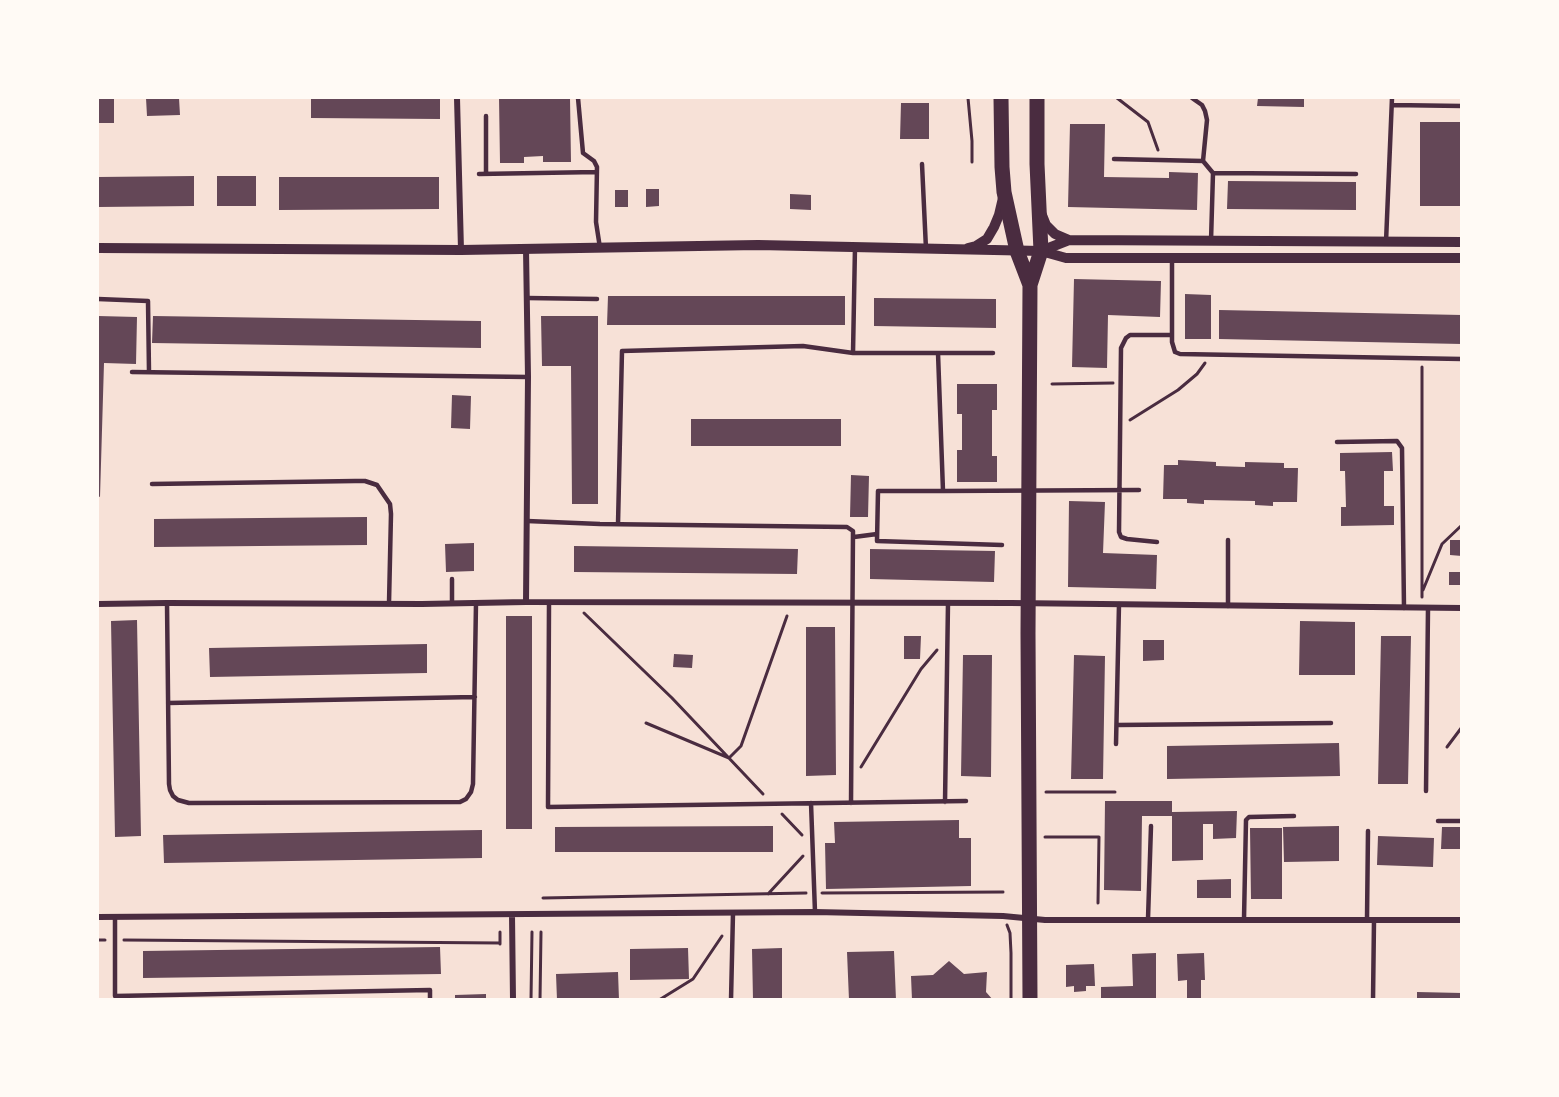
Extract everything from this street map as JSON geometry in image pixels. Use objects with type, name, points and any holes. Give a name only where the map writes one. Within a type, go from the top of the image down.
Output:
[{"type":"highway","points":[[1001,98],[1004,192],[1017,251],[1030,285]]},
{"type":"highway","points":[[1030,999],[1028,603],[1030,285],[1041,251],[1037,98]]},
{"type":"street","points":[[458,98],[461,250]]},
{"type":"street","points":[[965,249],[976,246],[987,239],[999,215],[1004,192]]},
{"type":"street","points":[[1039,207],[1046,225],[1055,234],[1070,240]]},
{"type":"street","points":[[1041,251],[1070,240],[1461,242]]},
{"type":"street","points":[[98,248],[461,250],[758,245],[1041,251],[1066,258],[1461,258]]},
{"type":"street","points":[[526,249],[528,377],[526,602]]},
{"type":"street","points":[[98,604],[1028,603],[1461,608]]},
{"type":"street","points":[[98,917],[815,912],[1003,916],[1030,919],[1461,920]]},
{"type":"street","points":[[512,915],[513,999]]},
{"type":"lane","points":[[578,98],[581,146],[583,153],[594,161],[597,172],[596,222],[600,248]]},
{"type":"lane","points":[[1192,98],[1202,105],[1207,120],[1203,161],[1213,173],[1211,240]]},
{"type":"lane","points":[[1386,242],[1392,98]]},
{"type":"lane","points":[[1392,105],[1461,106]]},
{"type":"lane","points":[[486,116],[486,174]]},
{"type":"lane","points":[[1114,159],[1203,161]]},
{"type":"lane","points":[[922,164],[926,249]]},
{"type":"lane","points":[[479,174],[597,172]]},
{"type":"lane","points":[[1213,173],[1356,174]]},
{"type":"lane","points":[[853,353],[855,247]]},
{"type":"lane","points":[[1172,258],[1173,349],[1180,354],[1461,359]]},
{"type":"lane","points":[[527,298],[597,299]]},
{"type":"lane","points":[[98,299],[148,301],[149,372]]},
{"type":"lane","points":[[1157,542],[1126,539],[1121,537],[1119,532],[1121,348],[1125,338],[1136,334],[1172,334]]},
{"type":"lane","points":[[618,524],[622,351],[803,346],[853,353],[993,352]]},
{"type":"lane","points":[[938,353],[943,492]]},
{"type":"lane","points":[[132,372],[528,377]]},
{"type":"lane","points":[[1337,442],[1397,441],[1402,448],[1404,608]]},
{"type":"lane","points":[[152,484],[365,481],[377,485],[390,504],[389,603]]},
{"type":"lane","points":[[1002,545],[877,541],[878,491],[1139,490]]},
{"type":"lane","points":[[527,520],[618,524],[847,527],[853,531],[851,803]]},
{"type":"lane","points":[[854,537],[877,534]]},
{"type":"lane","points":[[1228,540],[1228,606]]},
{"type":"lane","points":[[452,579],[452,603]]},
{"type":"lane","points":[[167,603],[169,784],[170,790],[178,800],[189,803],[460,802],[466,798],[473,784],[476,603]]},
{"type":"lane","points":[[549,603],[548,807],[966,801]]},
{"type":"lane","points":[[945,801],[948,603]]},
{"type":"lane","points":[[1116,744],[1119,604]]},
{"type":"lane","points":[[1425,608],[1425,791]]},
{"type":"lane","points":[[168,703],[475,697]]},
{"type":"lane","points":[[1116,725],[1330,723]]},
{"type":"lane","points":[[811,803],[815,912]]},
{"type":"lane","points":[[1244,919],[1246,820],[1249,817],[1294,816]]},
{"type":"lane","points":[[1438,821],[1461,820]]},
{"type":"lane","points":[[1148,920],[1151,826]]},
{"type":"lane","points":[[1368,831],[1373,999]]},
{"type":"lane","points":[[731,999],[733,913]]},
{"type":"lane","points":[[115,917],[115,996],[430,990],[430,999]]},
{"type":"path","points":[[968,98],[972,162]]},
{"type":"path","points":[[1117,98],[1148,122],[1161,160]]},
{"type":"path","points":[[1120,425],[1178,390],[1197,374],[1211,356]]},
{"type":"path","points":[[1422,359],[1422,591],[1425,608]]},
{"type":"path","points":[[1052,384],[1121,383]]},
{"type":"path","points":[[1422,591],[1442,544],[1461,525]]},
{"type":"path","points":[[574,603],[672,698],[812,846],[768,894]]},
{"type":"path","points":[[729,758],[741,746],[787,616]]},
{"type":"path","points":[[851,783],[921,669],[948,637]]},
{"type":"path","points":[[646,723],[729,758]]},
{"type":"path","points":[[1447,747],[1461,727]]},
{"type":"path","points":[[1046,792],[1115,792]]},
{"type":"path","points":[[1046,837],[1099,837],[1098,903]]},
{"type":"path","points":[[543,898],[1003,892]]},
{"type":"path","points":[[1003,916],[1010,933],[1011,999]]},
{"type":"path","points":[[531,932],[531,999]]},
{"type":"path","points":[[540,999],[541,932]]},
{"type":"path","points":[[659,999],[693,979],[723,933]]},
{"type":"path","points":[[98,940],[500,943]]},
{"type":"building","points":[[98,98],[114,98],[114,123],[98,123]]},
{"type":"building","points":[[146,98],[179,98],[180,115],[147,116]]},
{"type":"building","points":[[311,98],[440,98],[440,119],[311,118]]},
{"type":"building","points":[[499,98],[570,98],[571,162],[543,162],[543,156],[524,157],[524,163],[500,163]]},
{"type":"building","points":[[1258,98],[1304,98],[1304,107],[1257,106]]},
{"type":"building","points":[[901,103],[929,103],[929,139],[900,139]]},
{"type":"building","points":[[1420,122],[1462,122],[1462,206],[1420,206]]},
{"type":"building","points":[[1070,124],[1105,124],[1104,177],[1169,178],[1169,172],[1198,173],[1197,210],[1068,207]]},
{"type":"building","points":[[194,176],[194,206],[98,207],[98,177]]},
{"type":"building","points":[[217,176],[256,176],[256,206],[217,206]]},
{"type":"building","points":[[279,177],[439,177],[439,209],[279,210]]},
{"type":"building","points":[[1228,181],[1356,182],[1356,210],[1227,209]]},
{"type":"building","points":[[646,189],[659,189],[659,206],[646,207]]},
{"type":"building","points":[[615,190],[628,190],[628,207],[615,207]]},
{"type":"building","points":[[790,194],[811,195],[811,210],[790,209]]},
{"type":"building","points":[[1074,279],[1161,281],[1160,317],[1108,315],[1107,368],[1072,367]]},
{"type":"building","points":[[1185,294],[1211,295],[1211,339],[1185,339]]},
{"type":"building","points":[[608,296],[845,296],[845,325],[607,325]]},
{"type":"building","points":[[874,298],[996,299],[996,328],[874,326]]},
{"type":"building","points":[[1219,310],[1462,315],[1462,344],[1219,339]]},
{"type":"building","points":[[98,316],[137,317],[136,364],[104,363],[100,497],[98,496]]},
{"type":"building","points":[[153,316],[481,321],[481,348],[152,343]]},
{"type":"building","points":[[541,316],[598,316],[598,504],[572,504],[571,366],[542,366]]},
{"type":"building","points":[[957,384],[997,384],[997,410],[992,410],[992,456],[997,456],[997,482],[957,482],[957,450],[962,450],[962,414],[957,414]]},
{"type":"building","points":[[452,395],[471,396],[470,429],[451,428]]},
{"type":"building","points":[[691,419],[841,419],[841,446],[691,446]]},
{"type":"building","points":[[1392,452],[1393,471],[1384,471],[1384,506],[1394,506],[1394,525],[1341,526],[1341,507],[1346,507],[1345,471],[1340,471],[1340,453]]},
{"type":"building","points":[[1178,460],[1216,462],[1216,466],[1245,467],[1245,462],[1284,463],[1284,468],[1298,468],[1297,502],[1273,502],[1273,506],[1255,505],[1255,501],[1204,500],[1204,504],[1187,503],[1187,499],[1163,499],[1164,465],[1178,465]]},
{"type":"building","points":[[851,475],[869,476],[868,517],[850,517]]},
{"type":"building","points":[[1069,501],[1105,502],[1103,553],[1157,555],[1156,589],[1068,587]]},
{"type":"building","points":[[367,517],[367,545],[154,547],[154,519]]},
{"type":"building","points":[[1450,540],[1462,540],[1462,556],[1450,555]]},
{"type":"building","points":[[474,543],[474,571],[446,572],[445,544]]},
{"type":"building","points":[[574,546],[798,549],[797,574],[574,572]]},
{"type":"building","points":[[870,549],[995,551],[994,582],[870,579]]},
{"type":"building","points":[[1449,572],[1462,572],[1462,585],[1449,585]]},
{"type":"building","points":[[506,616],[532,616],[532,829],[506,829]]},
{"type":"building","points":[[137,620],[141,836],[115,837],[111,621]]},
{"type":"building","points":[[1300,621],[1355,622],[1355,675],[1299,675]]},
{"type":"building","points":[[806,627],[835,627],[836,775],[806,776]]},
{"type":"building","points":[[904,636],[921,636],[920,659],[904,659]]},
{"type":"building","points":[[1381,636],[1411,636],[1408,784],[1378,784]]},
{"type":"building","points":[[1143,640],[1164,640],[1164,660],[1143,661]]},
{"type":"building","points":[[427,644],[427,673],[210,677],[209,648]]},
{"type":"building","points":[[674,654],[693,655],[692,668],[673,667]]},
{"type":"building","points":[[963,655],[992,655],[991,777],[961,776]]},
{"type":"building","points":[[1074,655],[1105,656],[1103,779],[1071,779]]},
{"type":"building","points":[[1339,743],[1340,776],[1167,779],[1167,746]]},
{"type":"building","points":[[1105,801],[1172,801],[1172,812],[1237,811],[1236,838],[1213,839],[1213,824],[1203,824],[1203,860],[1172,861],[1172,816],[1142,816],[1141,891],[1104,890]]},
{"type":"building","points":[[959,820],[959,838],[971,838],[971,886],[826,889],[825,843],[835,843],[834,822]]},
{"type":"building","points":[[773,826],[773,852],[555,852],[555,827]]},
{"type":"building","points":[[1339,826],[1339,861],[1284,862],[1283,827]]},
{"type":"building","points":[[1442,827],[1462,827],[1462,849],[1441,849]]},
{"type":"building","points":[[1250,828],[1282,828],[1282,899],[1251,899]]},
{"type":"building","points":[[482,830],[482,858],[164,863],[163,835]]},
{"type":"building","points":[[1378,836],[1434,838],[1433,867],[1377,865]]},
{"type":"building","points":[[1231,879],[1231,898],[1197,898],[1197,880]]},
{"type":"building","points":[[440,947],[441,974],[143,978],[143,951]]},
{"type":"building","points":[[688,948],[689,979],[630,980],[630,949]]},
{"type":"building","points":[[782,948],[782,1000],[753,1000],[752,949]]},
{"type":"building","points":[[894,951],[896,1000],[849,1000],[847,952]]},
{"type":"building","points":[[1156,953],[1156,1000],[1101,1000],[1101,987],[1133,986],[1132,954]]},
{"type":"building","points":[[1204,953],[1205,980],[1201,980],[1201,1000],[1187,1000],[1187,980],[1178,981],[1177,954]]},
{"type":"building","points":[[949,961],[964,974],[987,972],[986,992],[993,1000],[912,1000],[911,976],[933,975]]},
{"type":"building","points":[[1094,964],[1095,986],[1086,986],[1086,991],[1074,992],[1074,986],[1066,987],[1066,965]]},
{"type":"building","points":[[618,972],[619,1000],[557,1000],[556,974]]},
{"type":"building","points":[[1417,992],[1462,993],[1462,1000],[1417,1000]]},
{"type":"building","points":[[486,994],[486,1000],[455,1000],[455,995]]}]
